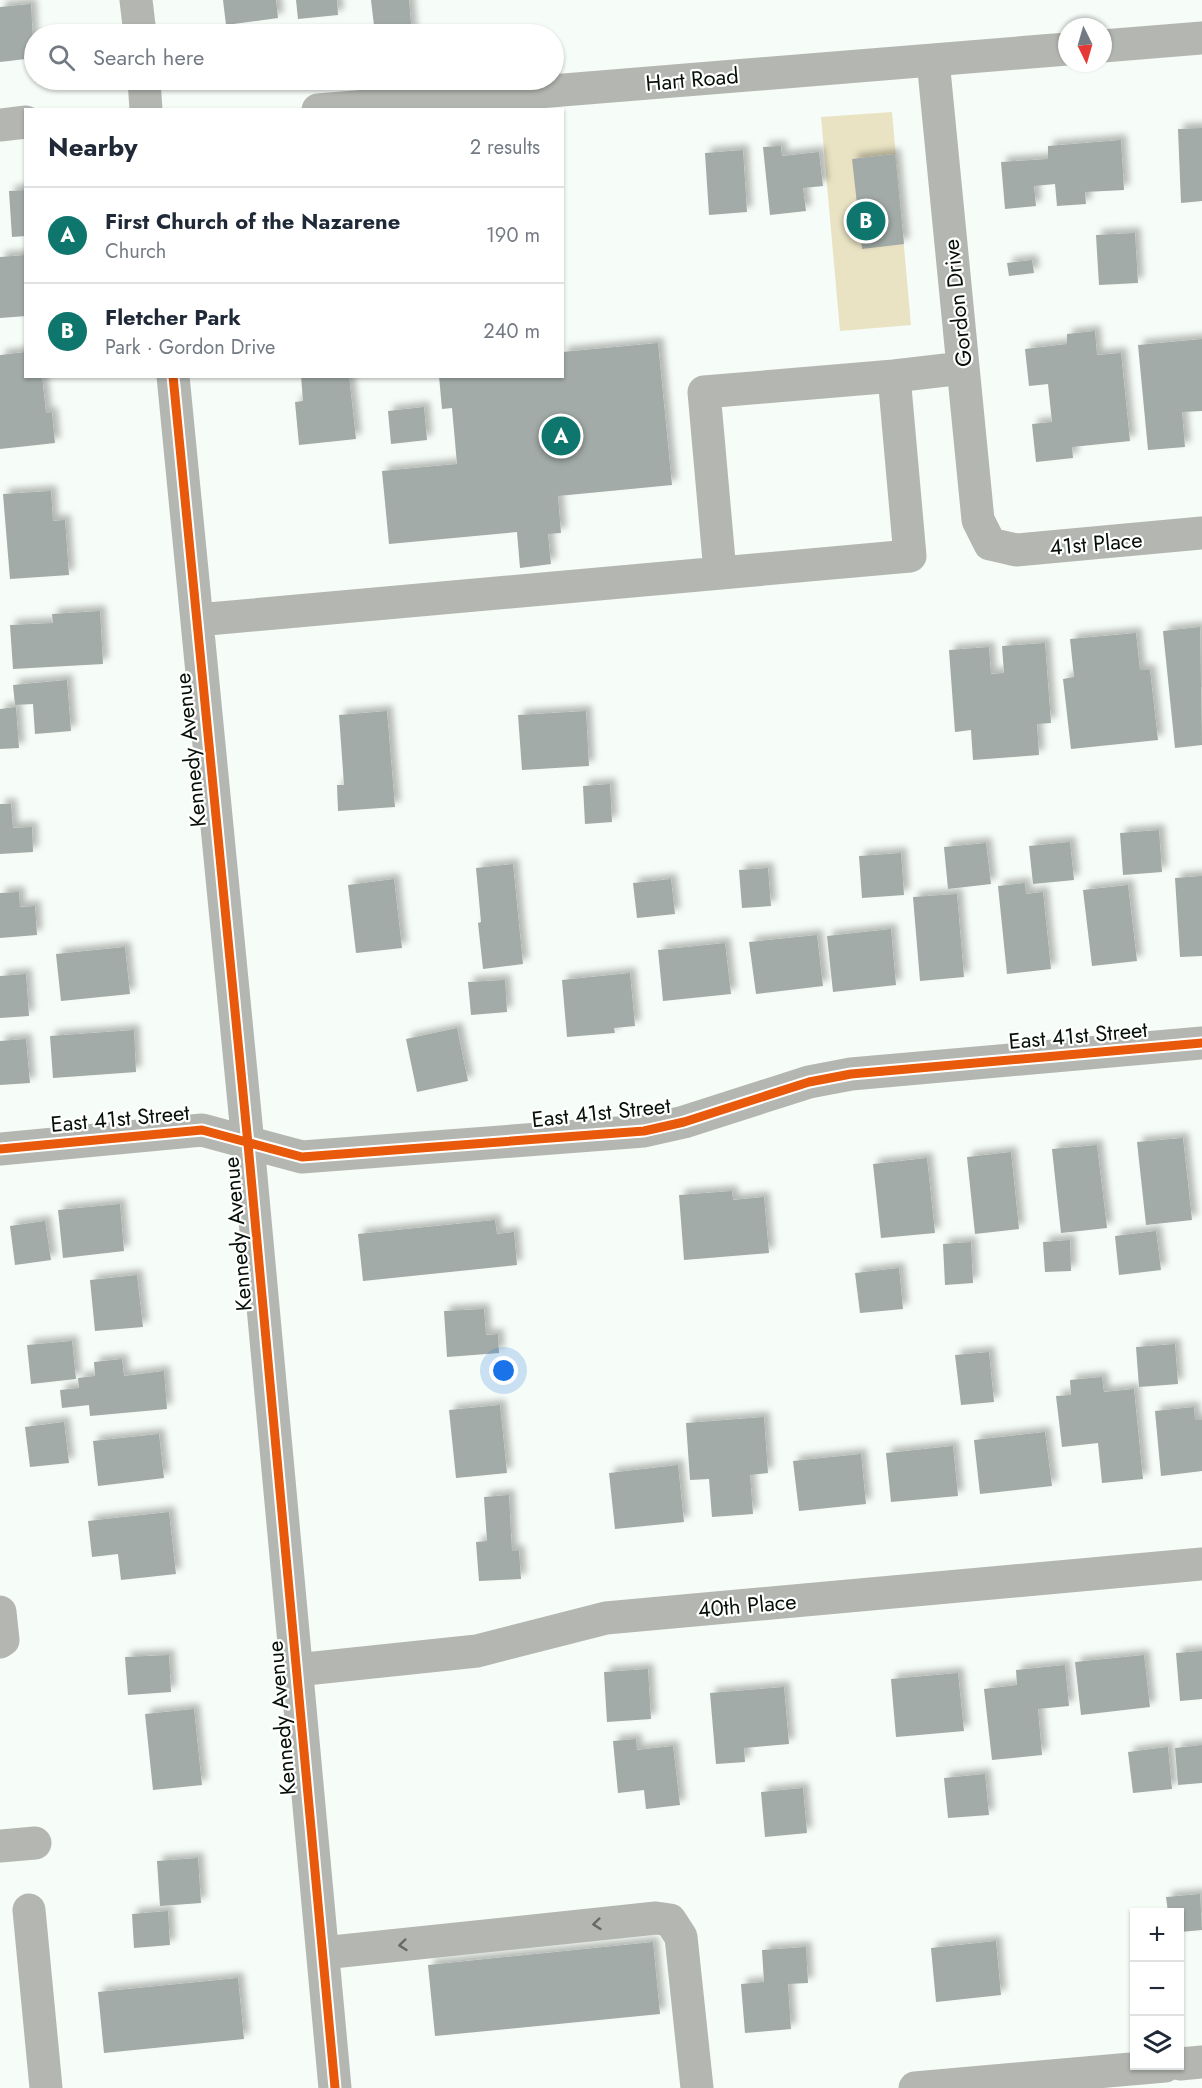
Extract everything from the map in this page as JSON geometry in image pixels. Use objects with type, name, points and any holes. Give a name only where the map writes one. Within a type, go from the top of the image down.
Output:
[{"type":"street","points":[[136,0],[139,24]]},
{"type":"street","points":[[1112,45],[1202,38]]},
{"type":"street","name":"Hart Road","points":[[343,108],[1058,50]]},
{"type":"street","name":"Gordon Drive","points":[[933,60],[978,520],[990,544]]},
{"type":"street","points":[[145,90],[146,108]]},
{"type":"street","points":[[0,124],[24,122]]},
{"type":"street","points":[[720,572],[704,392],[963,368]]},
{"type":"street","points":[[197,620],[910,556],[894,376]]},
{"type":"street","name":"Kennedy Avenue","points":[[173,378],[248,1143],[335,2088]]},
{"type":"street","name":"41st Place","points":[[990,544],[1016,550],[1202,533]]},
{"type":"street","name":"East 41st Street","points":[[0,1149],[202,1130],[302,1157],[644,1131],[684,1122],[809,1082],[850,1074],[1202,1043]]},
{"type":"street","name":"40th Place","points":[[296,1670],[477,1651],[606,1618],[1202,1564]]},
{"type":"street","points":[[0,1612],[3,1640],[0,1642]]},
{"type":"street","points":[[0,1846],[35,1843]]},
{"type":"street","points":[[29,1910],[46,2088]]},
{"type":"street","points":[[323,1953],[656,1918],[670,1920],[681,1937],[697,2088]]},
{"type":"street","points":[[1184,2064],[1202,2062]]},
{"type":"street","points":[[915,2088],[1130,2069]]},
{"type":"shaded area","points":[[892,112],[911,325],[840,331],[821,117]]},
{"type":"building","points":[[223,0],[276,0],[278,18],[226,24]]},
{"type":"building","points":[[296,0],[337,0],[338,15],[298,19]]},
{"type":"building","points":[[371,0],[409,0],[411,24],[374,24]]},
{"type":"building","points":[[31,4],[32,24],[24,24],[24,59],[0,62],[0,7]]},
{"type":"building","points":[[1202,128],[1202,201],[1181,203],[1178,129]]},
{"type":"building","points":[[1121,140],[1124,190],[1085,192],[1086,204],[1057,206],[1055,184],[1034,186],[1036,206],[1005,209],[1001,162],[1048,159],[1048,146]]},
{"type":"building","points":[[781,146],[782,156],[819,152],[823,186],[803,188],[806,211],[770,215],[763,147]]},
{"type":"building","points":[[743,150],[747,212],[709,215],[705,153]]},
{"type":"building","points":[[895,154],[904,244],[862,249],[852,159]]},
{"type":"building","points":[[24,190],[24,236],[12,237],[9,191]]},
{"type":"building","points":[[1135,233],[1138,283],[1099,285],[1096,235]]},
{"type":"building","points":[[24,255],[24,316],[0,318],[0,257]]},
{"type":"building","points":[[1032,260],[1034,273],[1009,276],[1007,263]]},
{"type":"building","points":[[1095,331],[1097,355],[1121,353],[1130,441],[1072,447],[1073,458],[1036,462],[1032,424],[1052,422],[1048,384],[1029,386],[1025,349],[1067,344],[1067,334]]},
{"type":"building","points":[[1202,339],[1202,411],[1182,412],[1185,447],[1148,450],[1138,345]]},
{"type":"building","points":[[658,343],[672,485],[558,496],[561,533],[548,534],[551,564],[520,568],[517,532],[389,544],[382,471],[457,464],[452,408],[442,409],[439,378],[564,378],[564,352]]},
{"type":"building","points":[[24,352],[24,378],[42,378],[46,413],[52,413],[55,443],[0,449],[0,355]]},
{"type":"building","points":[[301,378],[349,378],[356,439],[299,445],[295,402],[303,401]]},
{"type":"building","points":[[424,407],[427,440],[391,444],[388,411]]},
{"type":"building","points":[[51,491],[53,521],[65,520],[69,575],[10,579],[3,494]]},
{"type":"building","points":[[100,611],[103,664],[13,669],[10,625],[53,623],[52,614]]},
{"type":"building","points":[[1200,627],[1202,745],[1175,748],[1163,631]]},
{"type":"building","points":[[1136,633],[1140,670],[1150,670],[1158,740],[1071,749],[1063,679],[1074,677],[1070,639]]},
{"type":"building","points":[[1045,643],[1051,723],[1037,724],[1039,755],[973,760],[971,730],[955,732],[949,650],[989,647],[991,674],[1004,673],[1002,646]]},
{"type":"building","points":[[67,680],[71,731],[35,734],[33,704],[15,705],[13,685]]},
{"type":"building","points":[[16,707],[19,748],[0,749],[0,709]]},
{"type":"building","points":[[387,711],[395,807],[338,811],[337,785],[344,785],[339,715]]},
{"type":"building","points":[[586,711],[589,766],[522,770],[518,715]]},
{"type":"building","points":[[610,784],[612,822],[585,824],[583,786]]},
{"type":"building","points":[[0,804],[11,804],[13,828],[32,827],[33,852],[0,854]]},
{"type":"building","points":[[1159,830],[1162,872],[1123,875],[1120,833]]},
{"type":"building","points":[[1070,842],[1074,880],[1033,884],[1029,846]]},
{"type":"building","points":[[986,843],[991,884],[948,889],[944,847]]},
{"type":"building","points":[[901,853],[904,895],[862,898],[859,856]]},
{"type":"building","points":[[513,864],[523,964],[483,969],[478,923],[481,922],[476,868]]},
{"type":"building","points":[[768,868],[771,906],[742,908],[739,870]]},
{"type":"building","points":[[1202,876],[1202,956],[1180,957],[1175,878]]},
{"type":"building","points":[[394,879],[402,948],[356,953],[348,885]]},
{"type":"building","points":[[671,879],[675,914],[637,918],[633,883]]},
{"type":"building","points":[[1025,883],[1026,894],[1043,892],[1051,969],[1007,974],[998,886]]},
{"type":"building","points":[[1128,885],[1137,961],[1092,966],[1083,890]]},
{"type":"building","points":[[19,892],[20,907],[35,906],[37,935],[0,938],[0,893]]},
{"type":"building","points":[[957,894],[964,977],[920,981],[913,897]]},
{"type":"building","points":[[891,929],[896,985],[833,992],[827,936]]},
{"type":"building","points":[[817,935],[823,986],[756,994],[749,942]]},
{"type":"building","points":[[725,943],[731,994],[663,1001],[658,950]]},
{"type":"building","points":[[125,947],[130,994],[61,1001],[56,954]]},
{"type":"building","points":[[630,973],[635,1026],[614,1028],[615,1033],[567,1037],[562,980]]},
{"type":"building","points":[[26,974],[29,1016],[0,1018],[0,976]]},
{"type":"building","points":[[505,980],[507,1012],[471,1015],[468,982]]},
{"type":"building","points":[[457,1028],[468,1081],[417,1092],[406,1039]]},
{"type":"building","points":[[134,1030],[136,1072],[53,1078],[50,1036]]},
{"type":"building","points":[[26,1039],[30,1083],[0,1085],[0,1041]]},
{"type":"building","points":[[1183,1138],[1192,1220],[1146,1225],[1137,1142]]},
{"type":"building","points":[[1097,1145],[1107,1228],[1061,1233],[1052,1149]]},
{"type":"building","points":[[1011,1152],[1019,1229],[975,1234],[967,1157]]},
{"type":"building","points":[[927,1158],[935,1233],[881,1238],[873,1164]]},
{"type":"building","points":[[732,1191],[733,1200],[764,1197],[769,1253],[684,1260],[679,1195]]},
{"type":"building","points":[[120,1204],[124,1251],[63,1258],[58,1210]]},
{"type":"building","points":[[495,1220],[497,1234],[514,1232],[517,1265],[363,1281],[358,1234]]},
{"type":"building","points":[[45,1221],[51,1260],[15,1265],[10,1226]]},
{"type":"building","points":[[1156,1231],[1161,1270],[1119,1275],[1115,1236]]},
{"type":"building","points":[[1070,1240],[1071,1271],[1045,1272],[1043,1242]]},
{"type":"building","points":[[971,1242],[973,1283],[945,1285],[943,1244]]},
{"type":"building","points":[[899,1268],[903,1309],[860,1313],[855,1273]]},
{"type":"building","points":[[137,1275],[143,1327],[95,1331],[90,1280]]},
{"type":"building","points":[[484,1309],[486,1335],[498,1334],[499,1353],[447,1357],[444,1311]]},
{"type":"building","points":[[72,1341],[76,1379],[31,1384],[27,1345]]},
{"type":"building","points":[[1175,1344],[1178,1384],[1139,1387],[1136,1347]]},
{"type":"building","points":[[989,1352],[994,1402],[961,1405],[955,1355]]},
{"type":"building","points":[[122,1359],[124,1376],[164,1371],[167,1409],[90,1416],[89,1405],[62,1408],[60,1390],[79,1388],[78,1378],[95,1376],[94,1362]]},
{"type":"building","points":[[1102,1377],[1104,1392],[1134,1389],[1143,1479],[1102,1483],[1098,1443],[1062,1447],[1056,1396],[1071,1395],[1070,1380]]},
{"type":"building","points":[[500,1405],[507,1473],[456,1478],[449,1410]]},
{"type":"building","points":[[1194,1407],[1195,1420],[1202,1420],[1202,1471],[1161,1476],[1155,1411]]},
{"type":"building","points":[[764,1417],[768,1473],[750,1475],[753,1514],[712,1517],[709,1479],[690,1480],[686,1423]]},
{"type":"building","points":[[64,1422],[69,1463],[30,1467],[25,1427]]},
{"type":"building","points":[[1045,1432],[1052,1486],[980,1494],[974,1440]]},
{"type":"building","points":[[159,1434],[164,1478],[98,1486],[93,1441]]},
{"type":"building","points":[[953,1446],[958,1496],[891,1502],[886,1453]]},
{"type":"building","points":[[861,1454],[866,1504],[799,1511],[793,1461]]},
{"type":"building","points":[[678,1465],[684,1522],[615,1529],[609,1473]]},
{"type":"building","points":[[509,1495],[512,1551],[519,1551],[521,1579],[479,1581],[476,1542],[487,1541],[484,1497]]},
{"type":"building","points":[[169,1512],[176,1574],[121,1580],[118,1554],[92,1557],[88,1521]]},
{"type":"building","points":[[1202,1651],[1202,1699],[1180,1701],[1176,1653]]},
{"type":"building","points":[[169,1655],[171,1692],[128,1695],[125,1657]]},
{"type":"building","points":[[1144,1655],[1150,1707],[1081,1715],[1075,1662]]},
{"type":"building","points":[[1065,1665],[1069,1706],[1038,1709],[1042,1755],[992,1760],[984,1689],[1017,1685],[1016,1670]]},
{"type":"building","points":[[648,1669],[651,1719],[607,1722],[604,1672]]},
{"type":"building","points":[[958,1673],[964,1731],[896,1737],[891,1679]]},
{"type":"building","points":[[784,1687],[789,1744],[744,1748],[745,1762],[716,1764],[710,1693]]},
{"type":"building","points":[[194,1709],[202,1785],[153,1790],[145,1714]]},
{"type":"building","points":[[636,1739],[637,1750],[673,1746],[680,1805],[646,1809],[644,1790],[618,1793],[613,1741]]},
{"type":"building","points":[[1202,1745],[1202,1783],[1178,1785],[1175,1748]]},
{"type":"building","points":[[1168,1747],[1172,1789],[1133,1793],[1128,1752]]},
{"type":"building","points":[[985,1774],[989,1815],[948,1818],[944,1778]]},
{"type":"building","points":[[803,1788],[807,1833],[765,1837],[761,1792]]},
{"type":"building","points":[[198,1858],[201,1903],[160,1906],[157,1861]]},
{"type":"building","points":[[1200,1894],[1202,1930],[1184,1932],[1184,1908],[1167,1908],[1166,1897]]},
{"type":"building","points":[[168,1911],[170,1945],[134,1948],[132,1914]]},
{"type":"building","points":[[996,1941],[1001,1995],[936,2002],[931,1948]]},
{"type":"building","points":[[653,1942],[660,2014],[435,2036],[428,1965]]},
{"type":"building","points":[[806,1947],[808,1983],[788,1984],[791,2029],[745,2033],[741,1984],[764,1982],[762,1950]]},
{"type":"building","points":[[238,1978],[244,2039],[104,2053],[98,1992]]},
{"type":"cycle path","points":[[173,378],[248,1144],[335,2088]]},
{"type":"cycle path","points":[[0,1149],[202,1130],[302,1157],[644,1131],[684,1122],[809,1082],[851,1074],[1202,1043]]},
{"type":"place","name":"Fletcher Park","points":[[866,221]]},
{"type":"place","name":"First Church of the Nazarene","points":[[561,436]]}]
